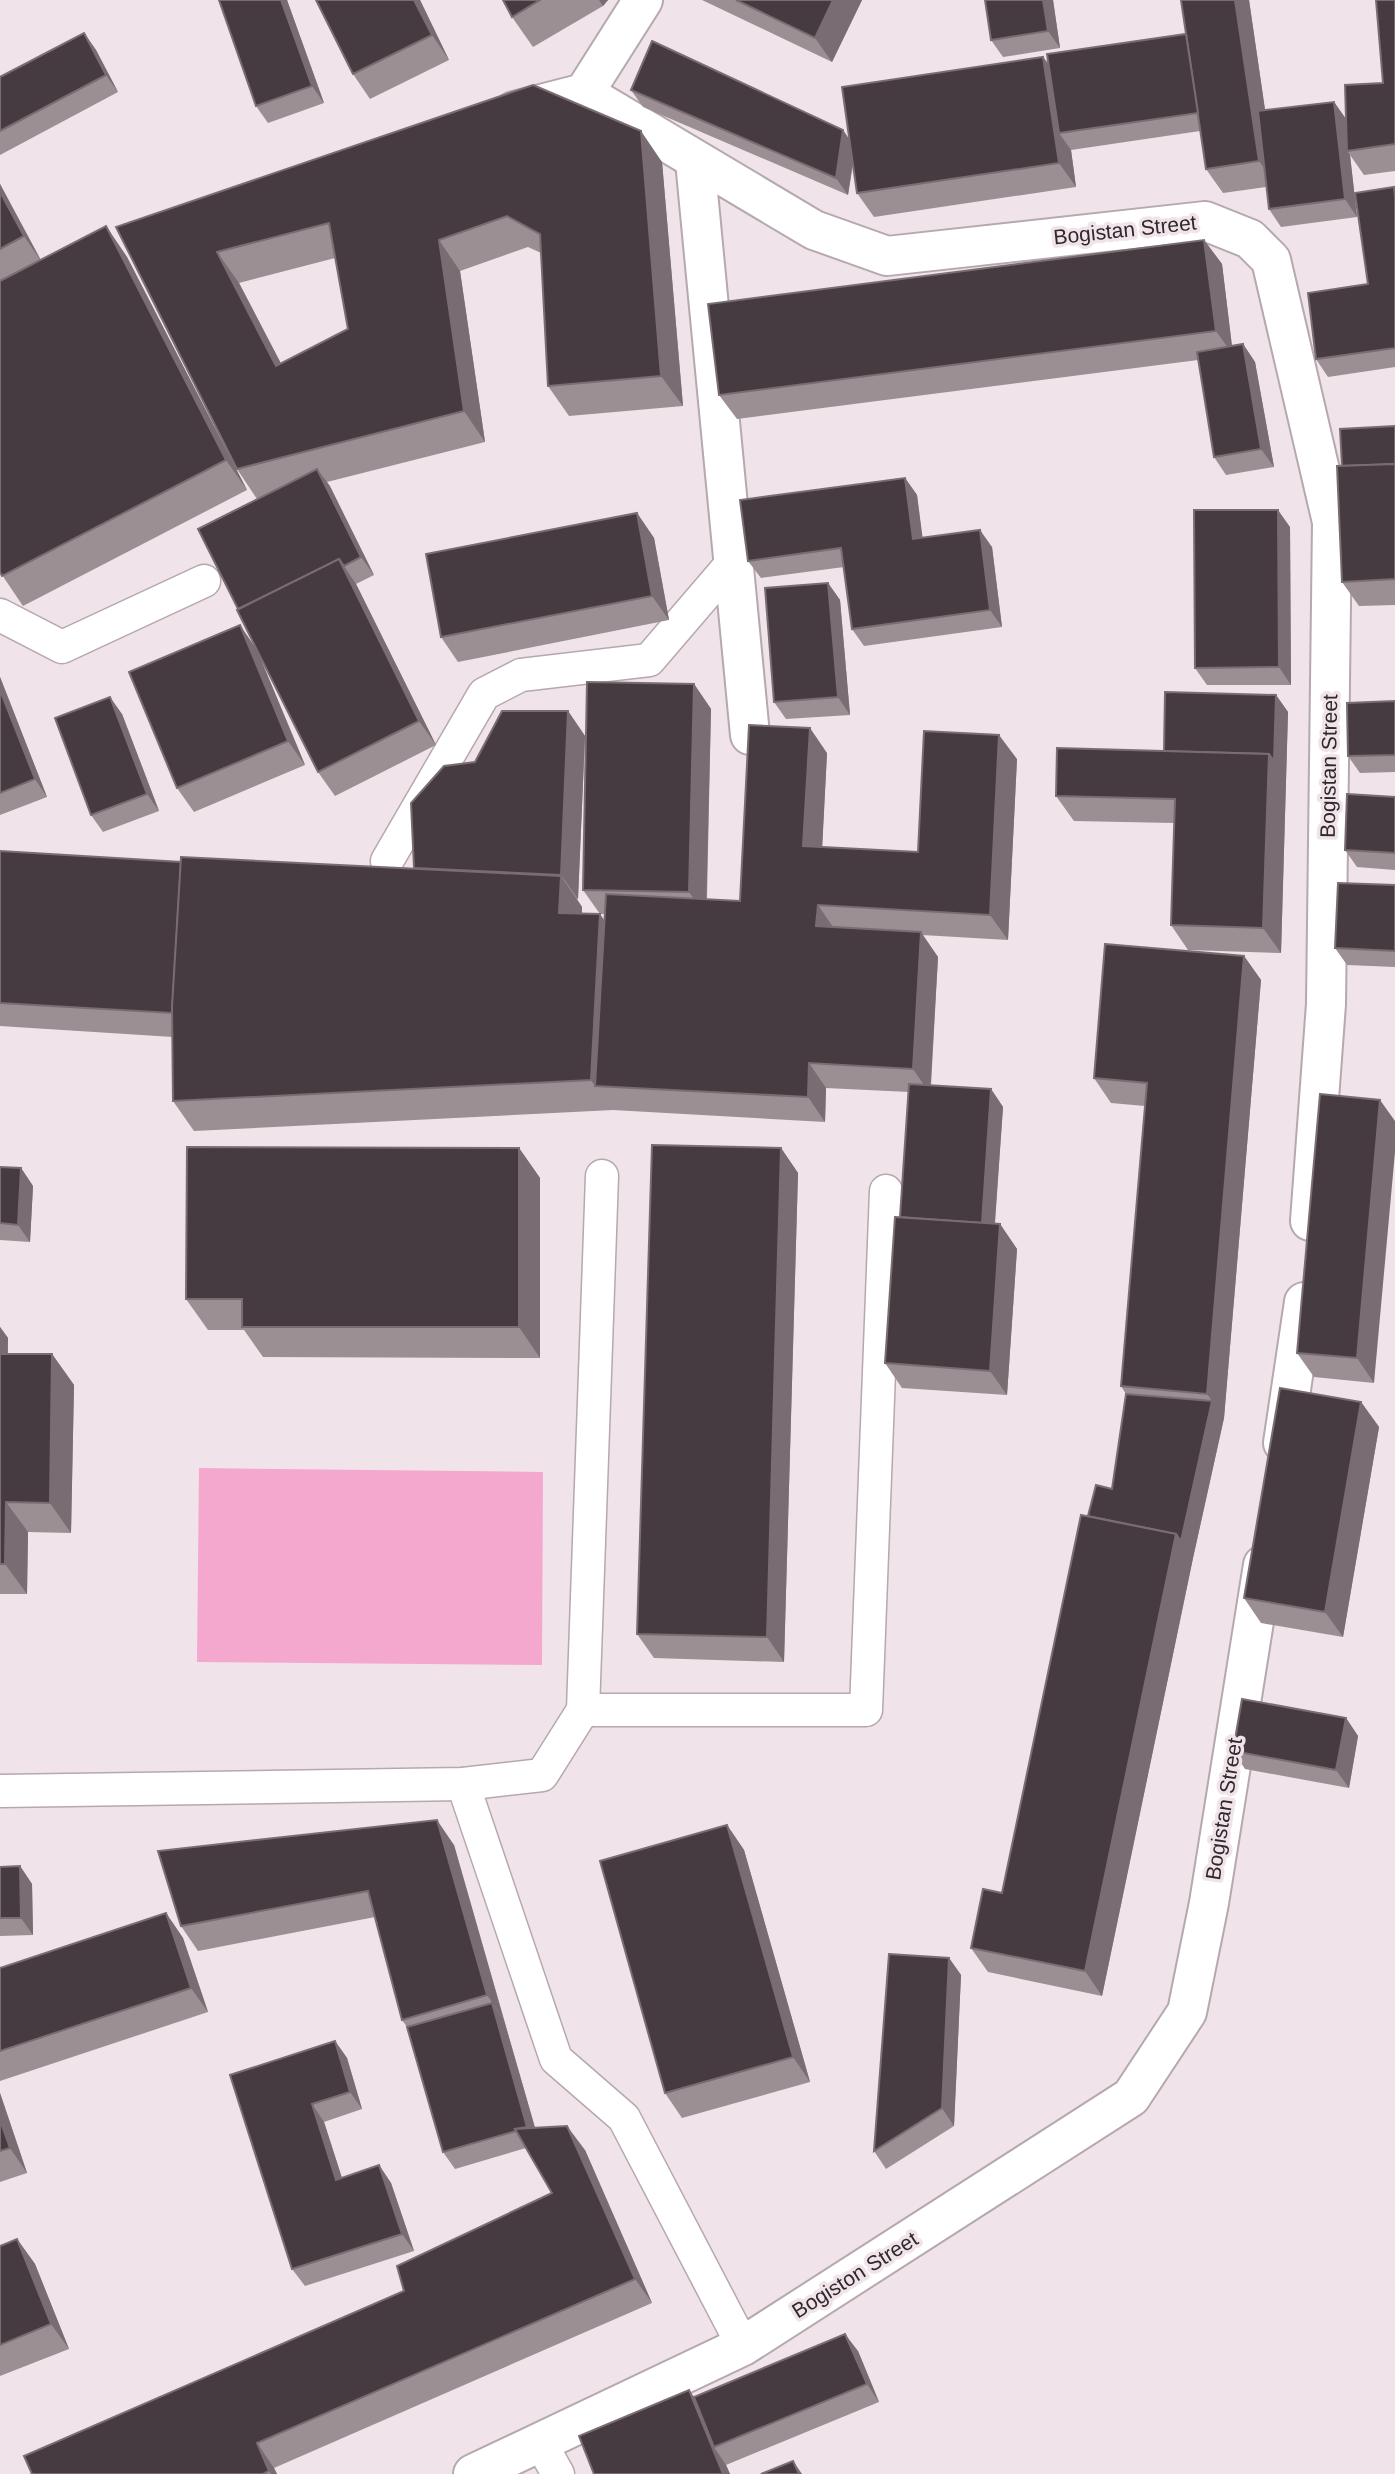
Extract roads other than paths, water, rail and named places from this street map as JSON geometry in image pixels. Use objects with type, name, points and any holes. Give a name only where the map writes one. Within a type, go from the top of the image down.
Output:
[{"type":"street","points":[[478,120],[584,93],[643,0]]},
{"type":"street","name":"Bogistan Street","points":[[584,93],[814,230],[887,256],[1205,221],[1250,239],[1271,260],[1332,522],[1326,1004],[1302,1327],[1277,1478]]},
{"type":"street","points":[[695,161],[750,735]]},
{"type":"street","name":"Bogistan Street","points":[[743,2346],[1131,2097],[1187,2012],[1209,1903],[1269,1533]]},
{"type":"street","points":[[473,2474],[549,2458],[743,2346]]},
{"type":"lane","points":[[387,861],[484,694],[521,675],[649,660],[733,562]]},
{"type":"lane","points":[[0,615],[61,647],[204,581]]},
{"type":"lane","points":[[0,1791],[463,1784],[542,1775],[583,1710],[602,1176]]},
{"type":"lane","points":[[583,1710],[866,1710],[886,1191]]},
{"type":"lane","points":[[463,1784],[556,2059],[624,2118],[743,2346]]}]
